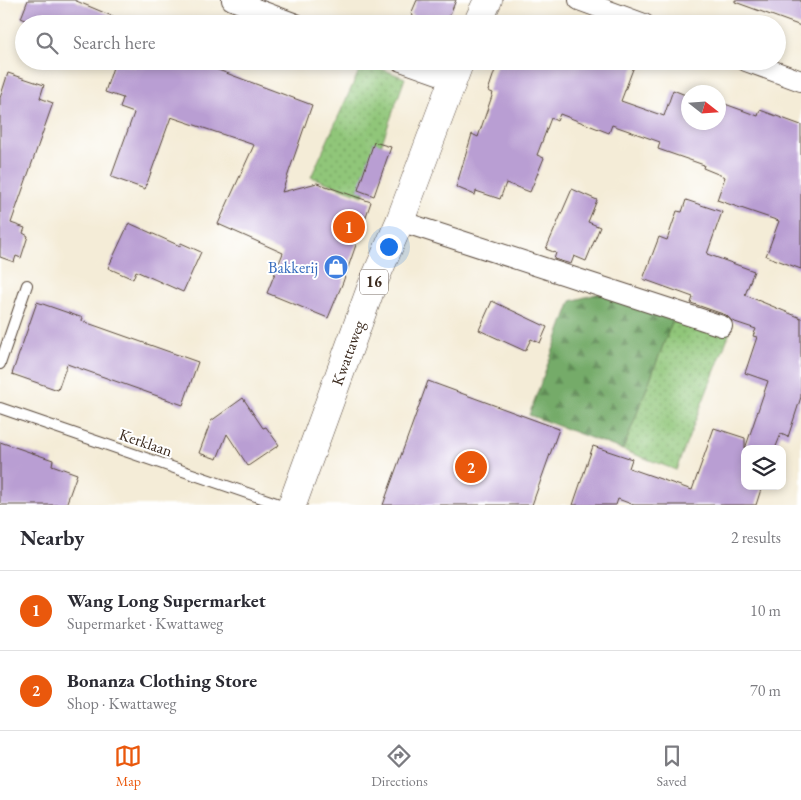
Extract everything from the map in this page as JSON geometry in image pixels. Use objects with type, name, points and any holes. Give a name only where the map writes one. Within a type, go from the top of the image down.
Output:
[{"type":"main road","points":[[481,15],[488,0]]},
{"type":"main road","name":"Kwattaweg","points":[[292,505],[371,288],[400,221],[456,70]]},
{"type":"street","points":[[232,0],[272,15]]},
{"type":"street","points":[[579,0],[620,15]]},
{"type":"street","points":[[770,70],[801,82]]},
{"type":"street","points":[[400,221],[722,326]]},
{"type":"lane","points":[[0,364],[27,285]]},
{"type":"lane","name":"Kerklaan","points":[[0,408],[282,505]]},
{"type":"green space","points":[[359,70],[384,70],[405,78],[363,196],[311,177]]},
{"type":"green space","points":[[603,292],[675,314],[623,450],[529,415],[571,301]]},
{"type":"green space","points":[[675,314],[730,332],[676,470],[623,450]]},
{"type":"building","points":[[28,0],[74,0],[110,15],[22,15]]},
{"type":"building","points":[[417,0],[456,0],[450,15],[411,14]]},
{"type":"building","points":[[735,0],[801,0],[801,26],[786,21],[786,15],[771,15],[735,2]]},
{"type":"building","points":[[112,70],[218,70],[312,105],[282,192],[317,183],[371,202],[343,282],[328,318],[267,293],[283,253],[218,224],[254,145],[171,117],[145,189],[111,177],[134,113],[120,108],[123,98],[105,92]]},
{"type":"building","points":[[495,70],[633,70],[621,101],[664,116],[673,90],[681,93],[681,130],[726,130],[726,104],[758,116],[760,110],[801,125],[801,269],[766,256],[779,221],[717,200],[725,177],[703,168],[704,165],[658,149],[660,142],[612,125],[609,133],[560,114],[557,121],[551,118],[537,155],[544,158],[530,192],[506,183],[500,199],[476,191],[475,195],[456,187],[472,134],[478,137],[493,93],[488,91]]},
{"type":"building","points":[[8,73],[44,85],[40,98],[53,103],[11,223],[25,228],[23,233],[28,236],[21,258],[16,256],[14,262],[0,257],[0,98]]},
{"type":"building","points":[[374,142],[391,147],[374,196],[358,190]]},
{"type":"building","points":[[572,189],[597,200],[588,222],[600,227],[586,261],[574,256],[571,264],[554,259],[556,253],[546,249]]},
{"type":"building","points":[[686,200],[722,212],[707,254],[754,271],[745,295],[801,318],[801,397],[788,437],[781,434],[777,445],[746,445],[768,381],[745,373],[757,337],[753,336],[756,329],[732,321],[726,315],[691,303],[693,297],[643,279],[659,237],[667,240],[677,211],[682,212]]},
{"type":"building","points":[[129,223],[180,246],[181,243],[201,252],[183,292],[136,271],[133,279],[108,268]]},
{"type":"building","points":[[492,301],[547,327],[540,343],[531,339],[525,351],[479,330]]},
{"type":"building","points":[[37,302],[83,318],[82,321],[198,362],[183,405],[67,364],[58,390],[12,374]]},
{"type":"building","points":[[428,381],[559,429],[532,505],[383,505]]},
{"type":"building","points":[[243,398],[263,428],[266,427],[279,445],[248,466],[227,434],[217,459],[199,453],[211,421]]},
{"type":"building","points":[[714,428],[745,438],[745,445],[741,445],[741,490],[761,490],[756,505],[634,505],[618,499],[616,505],[573,505],[593,446],[632,459],[629,468],[692,490]]},
{"type":"building","points":[[0,442],[53,460],[52,465],[77,474],[66,505],[0,505]]},
{"type":"place","name":"Wang Long Supermarket","points":[[349,227]]},
{"type":"place","name":"Bakkerij","points":[[336,267]]},
{"type":"place","name":"Bonanza Clothing Store","points":[[471,467]]}]
